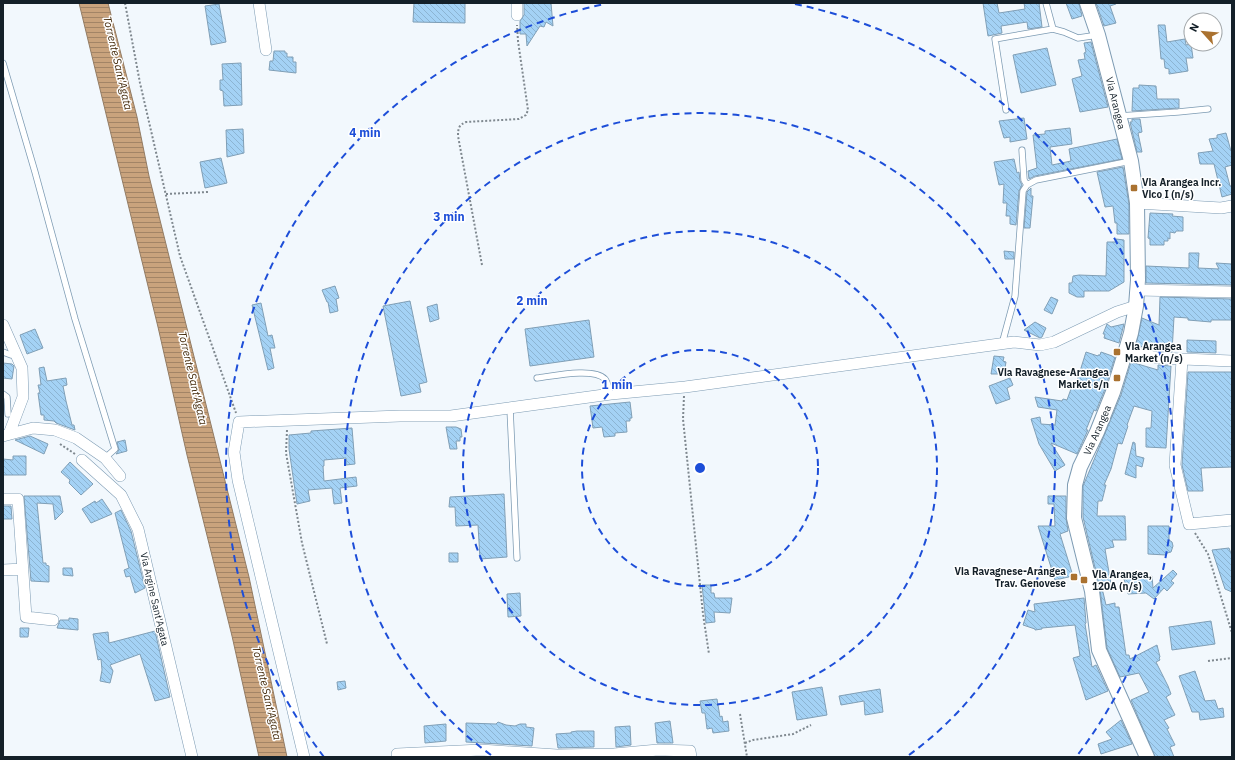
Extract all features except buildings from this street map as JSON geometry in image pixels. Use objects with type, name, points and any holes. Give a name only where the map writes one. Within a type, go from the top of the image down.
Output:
[{"type":"street","points":[[259,3],[266,50]]},
{"type":"street","points":[[517,15],[518,3]]},
{"type":"street","name":"Via Arangea","points":[[1087,3],[1098,35],[1131,161],[1137,203],[1137,290],[1136,306],[1131,333],[1113,392],[1078,473],[1075,485],[1074,518],[1092,590],[1099,650],[1147,757]]},
{"type":"street","points":[[1137,203],[1221,208],[1232,206]]},
{"type":"street","points":[[1137,290],[1232,292]]},
{"type":"street","points":[[304,757],[238,480],[234,452],[239,422],[400,416],[451,416],[611,394],[685,387],[1002,345],[1014,342],[1040,345],[1054,342],[1117,312],[1136,306]]},
{"type":"street","points":[[3,325],[22,368],[23,397],[6,435]]},
{"type":"street","points":[[1126,350],[1158,358],[1232,361]]},
{"type":"street","points":[[1182,360],[1175,465],[1189,524],[1232,520]]},
{"type":"street","points":[[6,435],[32,428],[55,430],[76,438],[105,458],[120,476]]},
{"type":"street","name":"Via Argine Sant'Agata","points":[[82,460],[120,495],[138,529],[192,757]]},
{"type":"street","points":[[3,499],[18,499],[26,617],[53,620]]},
{"type":"street","points":[[3,570],[23,569]]},
{"type":"street","points":[[397,754],[481,750],[557,755],[614,754],[658,750],[690,751],[691,757]]},
{"type":"lane","points":[[1046,3],[1053,29]]},
{"type":"lane","points":[[1006,110],[995,39],[1053,29],[1078,38],[1098,35]]},
{"type":"lane","points":[[3,63],[35,172],[75,319],[114,449],[105,458]]},
{"type":"lane","points":[[1118,116],[1208,109]]},
{"type":"lane","points":[[1022,150],[1024,180],[1027,185]]},
{"type":"lane","points":[[1002,345],[1015,296],[1023,191],[1027,185],[1036,180],[1131,161]]},
{"type":"lane","points":[[3,352],[11,355]]},
{"type":"lane","points":[[537,378],[596,373],[605,380],[611,394]]},
{"type":"lane","points":[[3,394],[7,396],[8,414]]},
{"type":"lane","points":[[510,409],[517,558]]},
{"type":"path","points":[[125,3],[140,83],[180,256],[239,422]]},
{"type":"path","points":[[482,265],[459,143],[458,128],[460,124],[466,122],[519,119],[526,115],[528,110],[518,41],[517,15]]},
{"type":"path","points":[[166,194],[208,192]]},
{"type":"path","points":[[685,387],[684,427],[703,614],[709,654]]},
{"type":"path","points":[[287,421],[286,453],[302,543],[327,644]]},
{"type":"path","points":[[1189,524],[1208,554],[1232,634]]},
{"type":"path","points":[[1208,661],[1232,658]]},
{"type":"path","points":[[740,714],[747,757]]},
{"type":"path","points":[[745,743],[753,740],[793,734],[811,725]]},
{"type":"water","name":"Torrente Sant'Agata","points":[[79,3],[108,3],[137,117],[149,176],[249,577],[287,757],[259,757],[232,636],[187,455],[158,327]]},
{"type":"place","name":"Via Arangea incr. Vico I (n/s)","points":[[1134,188]]},
{"type":"place","name":"Via Arangea Market (n/s)","points":[[1117,352]]},
{"type":"place","name":"Via Ravagnese-Arangea Market s/n","points":[[1117,378]]},
{"type":"place","name":"Via Ravagnese-Arangea Trav. Genovese","points":[[1074,577]]},
{"type":"place","name":"Via Arangea, 120A (n/s)","points":[[1084,580]]}]
